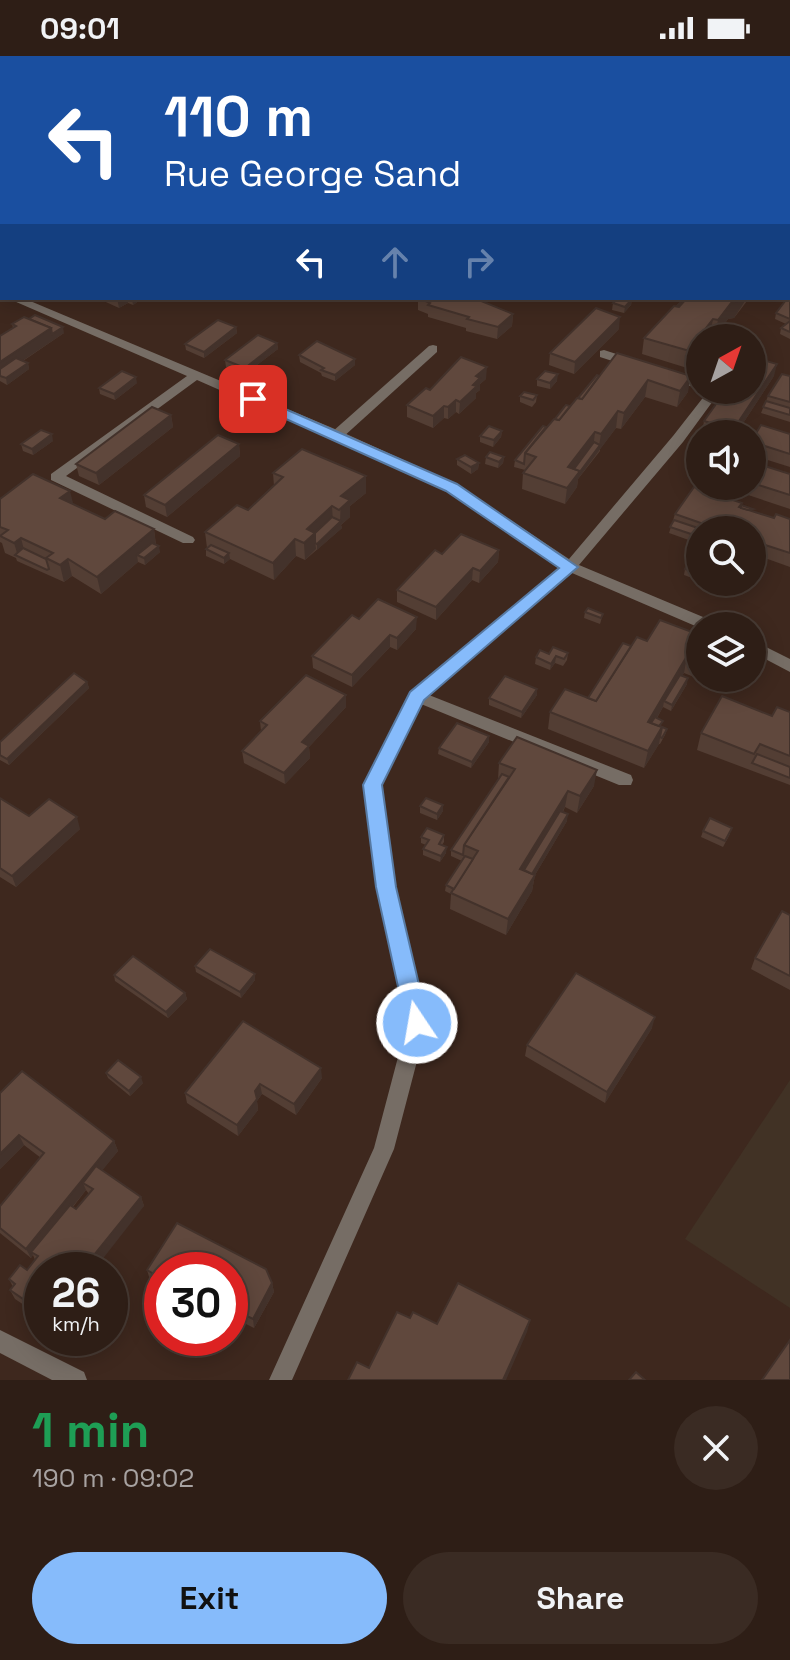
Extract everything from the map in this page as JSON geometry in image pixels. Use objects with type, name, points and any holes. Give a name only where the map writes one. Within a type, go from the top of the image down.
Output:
[{"type":"street","points":[[18,300],[337,435],[451,487],[570,567],[686,616]]},
{"type":"street","points":[[337,435],[433,349]]},
{"type":"street","points":[[604,354],[645,367]]},
{"type":"street","points":[[659,372],[686,381]]},
{"type":"street","points":[[188,540],[56,477],[196,375]]},
{"type":"street","points":[[280,1380],[384,1149],[417,1023],[386,887],[373,785],[417,696],[570,567],[704,404]]},
{"type":"street","points":[[766,653],[790,666]]},
{"type":"street","points":[[417,696],[625,780]]},
{"type":"street","points":[[0,1341],[76,1380]]},
{"type":"shaded area","points":[[790,1080],[790,1308],[685,1239]]},
{"type":"building","points":[[423,300],[479,300],[513,314],[498,327],[428,305],[430,303]]},
{"type":"building","points":[[616,300],[631,300],[625,307],[613,303]]},
{"type":"building","points":[[685,300],[739,300],[731,303],[718,320],[713,319],[709,324],[686,324],[686,350],[644,338],[674,306],[679,307]]},
{"type":"building","points":[[786,300],[790,300],[790,319],[776,313]]},
{"type":"building","points":[[596,308],[620,317],[575,362],[550,353]]},
{"type":"building","points":[[35,315],[63,327],[52,334],[51,328],[29,319]]},
{"type":"building","points":[[24,317],[51,328],[0,362],[0,336]]},
{"type":"building","points":[[218,320],[236,327],[204,352],[185,344]]},
{"type":"building","points":[[790,321],[790,332],[781,328]]},
{"type":"building","points":[[258,335],[277,343],[245,368],[225,360]]},
{"type":"building","points":[[317,341],[355,359],[335,375],[321,370],[324,368],[299,355]]},
{"type":"building","points":[[617,353],[686,374],[686,383],[680,391],[648,380],[624,413],[618,411],[601,434],[595,432],[568,467],[580,471],[567,488],[523,473],[536,457],[525,453],[554,419],[559,420],[577,398],[582,399]]},
{"type":"building","points":[[461,357],[487,367],[476,376],[480,378],[473,385],[477,386],[460,402],[456,400],[448,407],[444,406],[433,416],[407,405],[426,388],[430,390]]},
{"type":"building","points":[[16,358],[28,363],[6,378],[0,376],[0,369]]},
{"type":"building","points":[[766,361],[777,364],[766,380]]},
{"type":"building","points":[[122,371],[136,377],[114,394],[99,388]]},
{"type":"building","points":[[545,371],[558,374],[550,383],[537,379]]},
{"type":"building","points":[[782,374],[790,376],[790,402],[768,396]]},
{"type":"building","points":[[597,375],[582,399],[578,398]]},
{"type":"building","points":[[524,392],[537,395],[533,400],[520,396]]},
{"type":"building","points":[[766,401],[790,408],[790,415],[763,407]]},
{"type":"building","points":[[716,404],[750,404],[740,420],[705,420]]},
{"type":"building","points":[[566,405],[570,406],[559,420],[555,419]]},
{"type":"building","points":[[152,407],[171,415],[96,473],[76,464]]},
{"type":"building","points":[[489,426],[502,431],[494,440],[480,436]]},
{"type":"building","points":[[543,426],[546,427],[525,453],[524,464],[515,460]]},
{"type":"building","points":[[766,427],[790,434],[790,454],[766,446]]},
{"type":"building","points":[[41,430],[52,434],[32,449],[21,444]]},
{"type":"building","points":[[218,435],[239,444],[165,505],[144,495]]},
{"type":"building","points":[[594,442],[600,445],[579,473],[574,469]]},
{"type":"building","points":[[302,449],[366,476],[341,496],[350,500],[339,510],[332,506],[307,529],[315,533],[304,543],[295,539],[273,563],[205,532],[237,505],[248,510],[283,477],[273,473]]},
{"type":"building","points":[[490,452],[504,457],[499,462],[486,457]]},
{"type":"building","points":[[465,455],[479,463],[471,467],[457,459]]},
{"type":"building","points":[[766,466],[790,474],[790,495],[766,487]]},
{"type":"building","points":[[33,474],[70,491],[60,498],[105,519],[115,511],[154,529],[97,577],[68,559],[60,565],[46,558],[53,553],[21,538],[14,543],[0,536],[8,530],[0,527],[0,499]]},
{"type":"building","points":[[686,498],[733,500],[742,503],[739,507],[774,518],[776,514],[790,519],[790,553],[766,545],[766,516],[686,518],[675,514]]},
{"type":"building","points":[[332,517],[341,521],[315,543],[315,533]]},
{"type":"building","points":[[674,520],[686,524],[686,532],[670,527]]},
{"type":"building","points":[[461,534],[499,550],[480,571],[473,568],[436,607],[397,590],[435,550],[442,554]]},
{"type":"building","points":[[152,543],[159,546],[144,558],[137,555]]},
{"type":"building","points":[[211,545],[229,553],[224,558],[206,549]]},
{"type":"building","points":[[23,548],[46,559],[49,569],[15,555]]},
{"type":"building","points":[[378,599],[417,617],[397,638],[390,635],[352,675],[312,656],[352,615],[359,619]]},
{"type":"building","points":[[588,608],[603,614],[601,618],[585,612]]},
{"type":"building","points":[[660,620],[686,630],[686,658],[648,722],[662,727],[648,751],[550,712],[565,689],[596,701],[637,637],[647,641]]},
{"type":"building","points":[[623,643],[631,646],[596,701],[588,698]]},
{"type":"building","points":[[553,647],[568,653],[564,659],[556,656],[551,664],[536,657],[540,650],[549,654]]},
{"type":"building","points":[[74,673],[87,682],[7,759],[0,755],[0,742]]},
{"type":"building","points":[[306,675],[346,695],[302,742],[309,746],[284,773],[242,751],[267,725],[260,721]]},
{"type":"building","points":[[680,675],[686,677],[672,705],[664,701]]},
{"type":"building","points":[[505,676],[537,689],[522,712],[489,698]]},
{"type":"building","points":[[722,696],[772,716],[777,707],[790,712],[790,756],[760,744],[754,754],[701,733]]},
{"type":"building","points":[[655,717],[663,721],[659,726],[651,723]]},
{"type":"building","points":[[457,723],[489,736],[472,762],[439,748]]},
{"type":"building","points":[[517,737],[597,770],[580,796],[568,791],[520,869],[535,875],[508,919],[451,893],[478,851],[464,845],[515,769],[499,763]]},
{"type":"building","points":[[757,754],[790,767],[790,778],[752,763]]},
{"type":"building","points":[[502,774],[509,777],[464,845],[463,855],[451,850]]},
{"type":"building","points":[[0,798],[29,816],[49,799],[77,817],[12,876],[0,868]]},
{"type":"building","points":[[426,798],[443,805],[437,814],[420,806]]},
{"type":"building","points":[[560,811],[568,814],[532,874],[524,870]]},
{"type":"building","points":[[710,818],[732,828],[725,841],[703,831]]},
{"type":"building","points":[[427,828],[444,835],[439,844],[447,847],[441,856],[423,849],[429,840],[421,837]]},
{"type":"building","points":[[465,856],[473,859],[454,889],[446,885]]},
{"type":"building","points":[[782,911],[790,915],[790,976],[755,958]]},
{"type":"building","points":[[210,949],[255,974],[240,992],[195,966]]},
{"type":"building","points":[[133,956],[185,993],[166,1012],[114,975]]},
{"type":"building","points":[[576,973],[655,1017],[607,1092],[527,1045]]},
{"type":"building","points":[[243,1021],[321,1068],[294,1104],[260,1084],[255,1091],[257,1099],[237,1125],[185,1093]]},
{"type":"building","points":[[118,1060],[141,1077],[129,1091],[106,1073]]},
{"type":"building","points":[[22,1071],[114,1141],[26,1249],[0,1228],[0,1206],[44,1153],[19,1135],[0,1154],[0,1093]]},
{"type":"building","points":[[96,1166],[141,1197],[97,1252],[31,1252],[70,1205],[76,1209],[93,1189],[83,1183]]},
{"type":"building","points":[[177,1223],[233,1252],[158,1252]]},
{"type":"building","points":[[248,1260],[266,1269],[272,1283],[253,1319],[248,1317]]},
{"type":"building","points":[[20,1265],[24,1268],[24,1300],[10,1290],[15,1284],[9,1279]]},
{"type":"building","points":[[458,1283],[530,1320],[503,1380],[348,1380],[357,1362],[369,1368],[397,1312],[410,1318],[413,1312],[437,1324]]},
{"type":"building","points":[[790,1340],[790,1380],[762,1380]]},
{"type":"building","points":[[636,1372],[645,1380],[629,1380]]},
{"type":"route","points":[[253,399],[451,487],[570,567],[417,696],[373,785],[386,887],[417,1023]]}]
